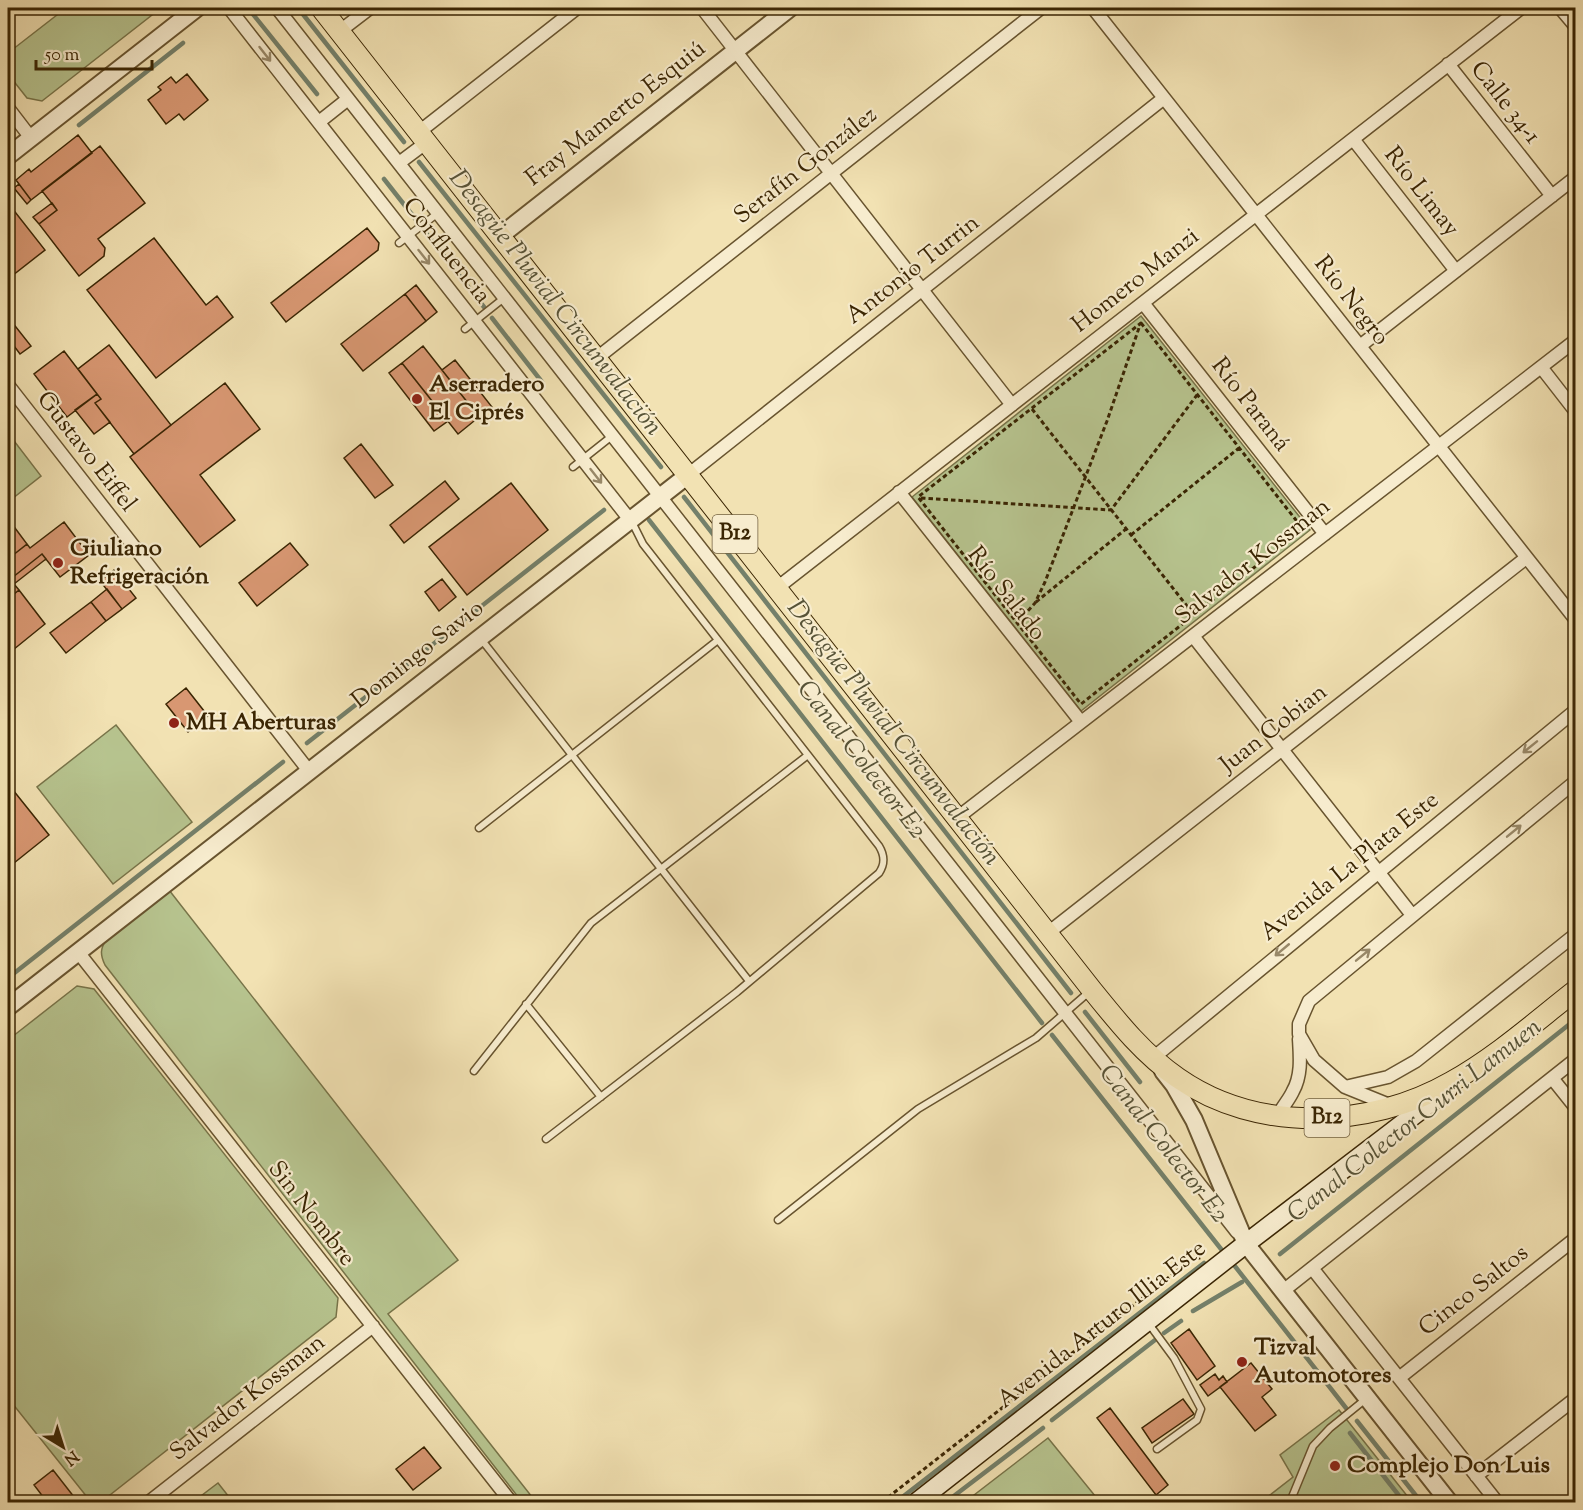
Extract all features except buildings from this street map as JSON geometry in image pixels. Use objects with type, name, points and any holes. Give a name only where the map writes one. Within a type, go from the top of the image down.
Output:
[{"type":"main road","name":"B12","points":[[321,8],[1092,990],[1153,1058],[1178,1079],[1232,1106],[1278,1116],[1302,1118],[1348,1116],[1393,1107],[1433,1092],[1500,1050]]},
{"type":"main road","name":"Avenida Arturo Illia Este","points":[[917,1503],[1246,1244],[1575,990]]},
{"type":"street","points":[[8,156],[197,8]]},
{"type":"street","name":"Confluencia","points":[[229,8],[319,122],[335,152],[371,194],[403,240],[578,463],[630,520]]},
{"type":"street","points":[[277,8],[1449,1503]]},
{"type":"street","points":[[340,31],[370,8]]},
{"type":"street","points":[[399,163],[423,137],[577,8]]},
{"type":"street","points":[[702,8],[1012,405]]},
{"type":"street","name":"Fray Mamerto Esquiú","points":[[500,236],[790,8]]},
{"type":"street","name":"Serafín González","points":[[597,358],[1041,8]]},
{"type":"street","name":"Río Negro","points":[[1093,8],[1575,620]]},
{"type":"street","name":"Homero Manzi","points":[[777,588],[1521,8]]},
{"type":"street","points":[[1560,8],[1575,27]]},
{"type":"street","name":"Calle 34-1","points":[[1448,64],[1552,196]]},
{"type":"street","name":"Antonio Turrin","points":[[688,475],[1164,98]]},
{"type":"street","points":[[319,122],[348,99]]},
{"type":"street","points":[[8,108],[31,138]]},
{"type":"street","name":"Río Limay","points":[[1353,139],[1456,271]]},
{"type":"street","points":[[1360,346],[1575,177]]},
{"type":"street","name":"Río Paraná","points":[[1143,303],[1325,534]]},
{"type":"street","name":"Salvador Kossman","points":[[957,818],[1575,340]]},
{"type":"street","points":[[1541,367],[1575,412]]},
{"type":"street","name":"Gustavo Eiffel","points":[[8,386],[309,771]]},
{"type":"street","name":"Domingo Savio","points":[[8,1007],[688,475]]},
{"type":"street","name":"Río Salado","points":[[899,492],[1081,722]]},
{"type":"street","name":"Juan Cobian","points":[[1048,933],[1526,558]]},
{"type":"street","points":[[1193,636],[1412,915]]},
{"type":"street","name":"Avenida La Plata Este","points":[[1153,1058],[1575,710]]},
{"type":"street","points":[[1278,1116],[1282,1106],[1293,1093],[1299,1077],[1299,1024],[1308,1001],[1575,781]]},
{"type":"street","points":[[1345,1087],[1388,1077],[1416,1061],[1575,934]]},
{"type":"street","name":"Sin Nombre","points":[[78,952],[511,1503]]},
{"type":"street","points":[[1299,1034],[1314,1060],[1328,1074],[1345,1087],[1393,1107]]},
{"type":"street","name":"B12","points":[[1153,1058],[1174,1085],[1194,1120],[1246,1244]]},
{"type":"street","points":[[1283,1291],[1575,1059]]},
{"type":"street","points":[[1552,1078],[1575,1108]]},
{"type":"street","name":"Cinco Saltos","points":[[1399,1378],[1575,1238]]},
{"type":"street","points":[[1312,1268],[1497,1503]]},
{"type":"street","name":"Salvador Kossman","points":[[149,1503],[372,1326]]},
{"type":"street","points":[[1476,1476],[1575,1398]]},
{"type":"lane","points":[[403,240],[438,213]]},
{"type":"lane","points":[[470,325],[504,298]]},
{"type":"lane","points":[[578,463],[612,436]]},
{"type":"lane","points":[[546,1139],[750,981],[879,873],[884,864],[881,850],[643,544],[630,520]]},
{"type":"lane","points":[[480,637],[750,981]]},
{"type":"lane","points":[[479,828],[718,640]]},
{"type":"lane","points":[[474,1071],[585,929],[808,755]]},
{"type":"lane","points":[[778,1220],[918,1109],[1036,1038],[1092,990]]},
{"type":"lane","points":[[526,1004],[601,1097]]},
{"type":"lane","points":[[1147,1322],[1174,1358],[1201,1409],[1197,1420],[1157,1449]]},
{"type":"lane","points":[[1290,1503],[1313,1446],[1330,1428],[1367,1398]]},
{"type":"path","points":[[918,497],[1081,704],[1303,530],[1141,323]]},
{"type":"path","points":[[918,497],[1141,323]]},
{"type":"path","points":[[1035,603],[1107,421],[1141,323]]},
{"type":"path","points":[[1111,510],[1197,394]]},
{"type":"path","points":[[1031,409],[1194,615]]},
{"type":"path","points":[[1131,535],[1239,448]]},
{"type":"path","points":[[918,497],[1111,510]]},
{"type":"path","points":[[1017,623],[1035,603],[1126,529]]},
{"type":"path","points":[[882,1503],[1191,1260],[1211,1257],[1218,1266]]},
{"type":"green space","points":[[66,8],[161,8],[42,101],[27,98],[8,74],[8,53]]},
{"type":"green space","points":[[1141,316],[1310,530],[1081,711],[912,497]]},
{"type":"green space","points":[[8,433],[41,476],[8,502]]},
{"type":"green space","points":[[116,725],[192,822],[113,884],[37,787]]},
{"type":"green space","points":[[169,890],[458,1260],[388,1314],[536,1502],[522,1502],[105,965],[102,952],[107,939]]},
{"type":"green space","points":[[77,986],[94,989],[338,1298],[336,1317],[101,1502],[91,1502],[8,1398],[8,1040]]},
{"type":"green space","name":"Complejo Don Luis","points":[[1339,1410],[1412,1502],[1261,1502],[1293,1477],[1280,1455]]},
{"type":"green space","points":[[1048,1438],[1100,1502],[965,1502]]},
{"type":"green space","points":[[218,1483],[233,1502],[193,1502]]},
{"type":"waterway","name":"Canal Colector E2","points":[[248,8],[317,94]]},
{"type":"waterway","name":"Desagüe Pluvial Circunvalación","points":[[298,8],[404,142]]},
{"type":"waterway","points":[[79,125],[183,43]]},
{"type":"waterway","name":"Desagüe Pluvial Circunvalación","points":[[419,162],[661,467]]},
{"type":"waterway","name":"Canal Colector E2","points":[[384,179],[417,221]]},
{"type":"waterway","name":"Canal Colector E2","points":[[426,233],[484,307]]},
{"type":"waterway","name":"Canal Colector E2","points":[[492,318],[542,382]]},
{"type":"waterway","name":"Desagüe Pluvial Circunvalación","points":[[684,497],[1071,993]]},
{"type":"waterway","points":[[307,743],[604,510]]},
{"type":"waterway","name":"Canal Colector E2","points":[[649,520],[1042,1023]]},
{"type":"waterway","points":[[8,978],[283,762]]},
{"type":"waterway","name":"Desagüe Pluvial Circunvalación","points":[[1085,1012],[1140,1082]]},
{"type":"waterway","name":"Canal Colector Curri Lamuen","points":[[1280,1254],[1576,1019]]},
{"type":"waterway","name":"Canal Colector E2","points":[[1052,1035],[1221,1249]]},
{"type":"waterway","points":[[896,1502],[1204,1263]]},
{"type":"waterway","name":"Canal Colector E2","points":[[1234,1265],[1346,1408]]},
{"type":"waterway","name":"Canal Colector Curri Lamuen","points":[[1193,1311],[1242,1282]]},
{"type":"waterway","name":"Canal Colector Curri Lamuen","points":[[1164,1333],[1181,1321]]},
{"type":"waterway","name":"Canal Colector Curri Lamuen","points":[[1052,1420],[1155,1340]]},
{"type":"waterway","name":"Canal Colector E2","points":[[1357,1421],[1421,1502]]},
{"type":"waterway","name":"Canal Colector Curri Lamuen","points":[[946,1502],[1043,1428]]},
{"type":"waterway","points":[[1350,1433],[1404,1502]]},
{"type":"place","name":"Aserradero El Ciprés","points":[[417,399]]},
{"type":"place","name":"Giuliano Refrigeración","points":[[58,563]]},
{"type":"place","name":"MH Aberturas","points":[[174,723]]},
{"type":"place","name":"Tizval Automotores","points":[[1242,1362]]},
{"type":"place","name":"Complejo Don Luis","points":[[1335,1466]]}]
